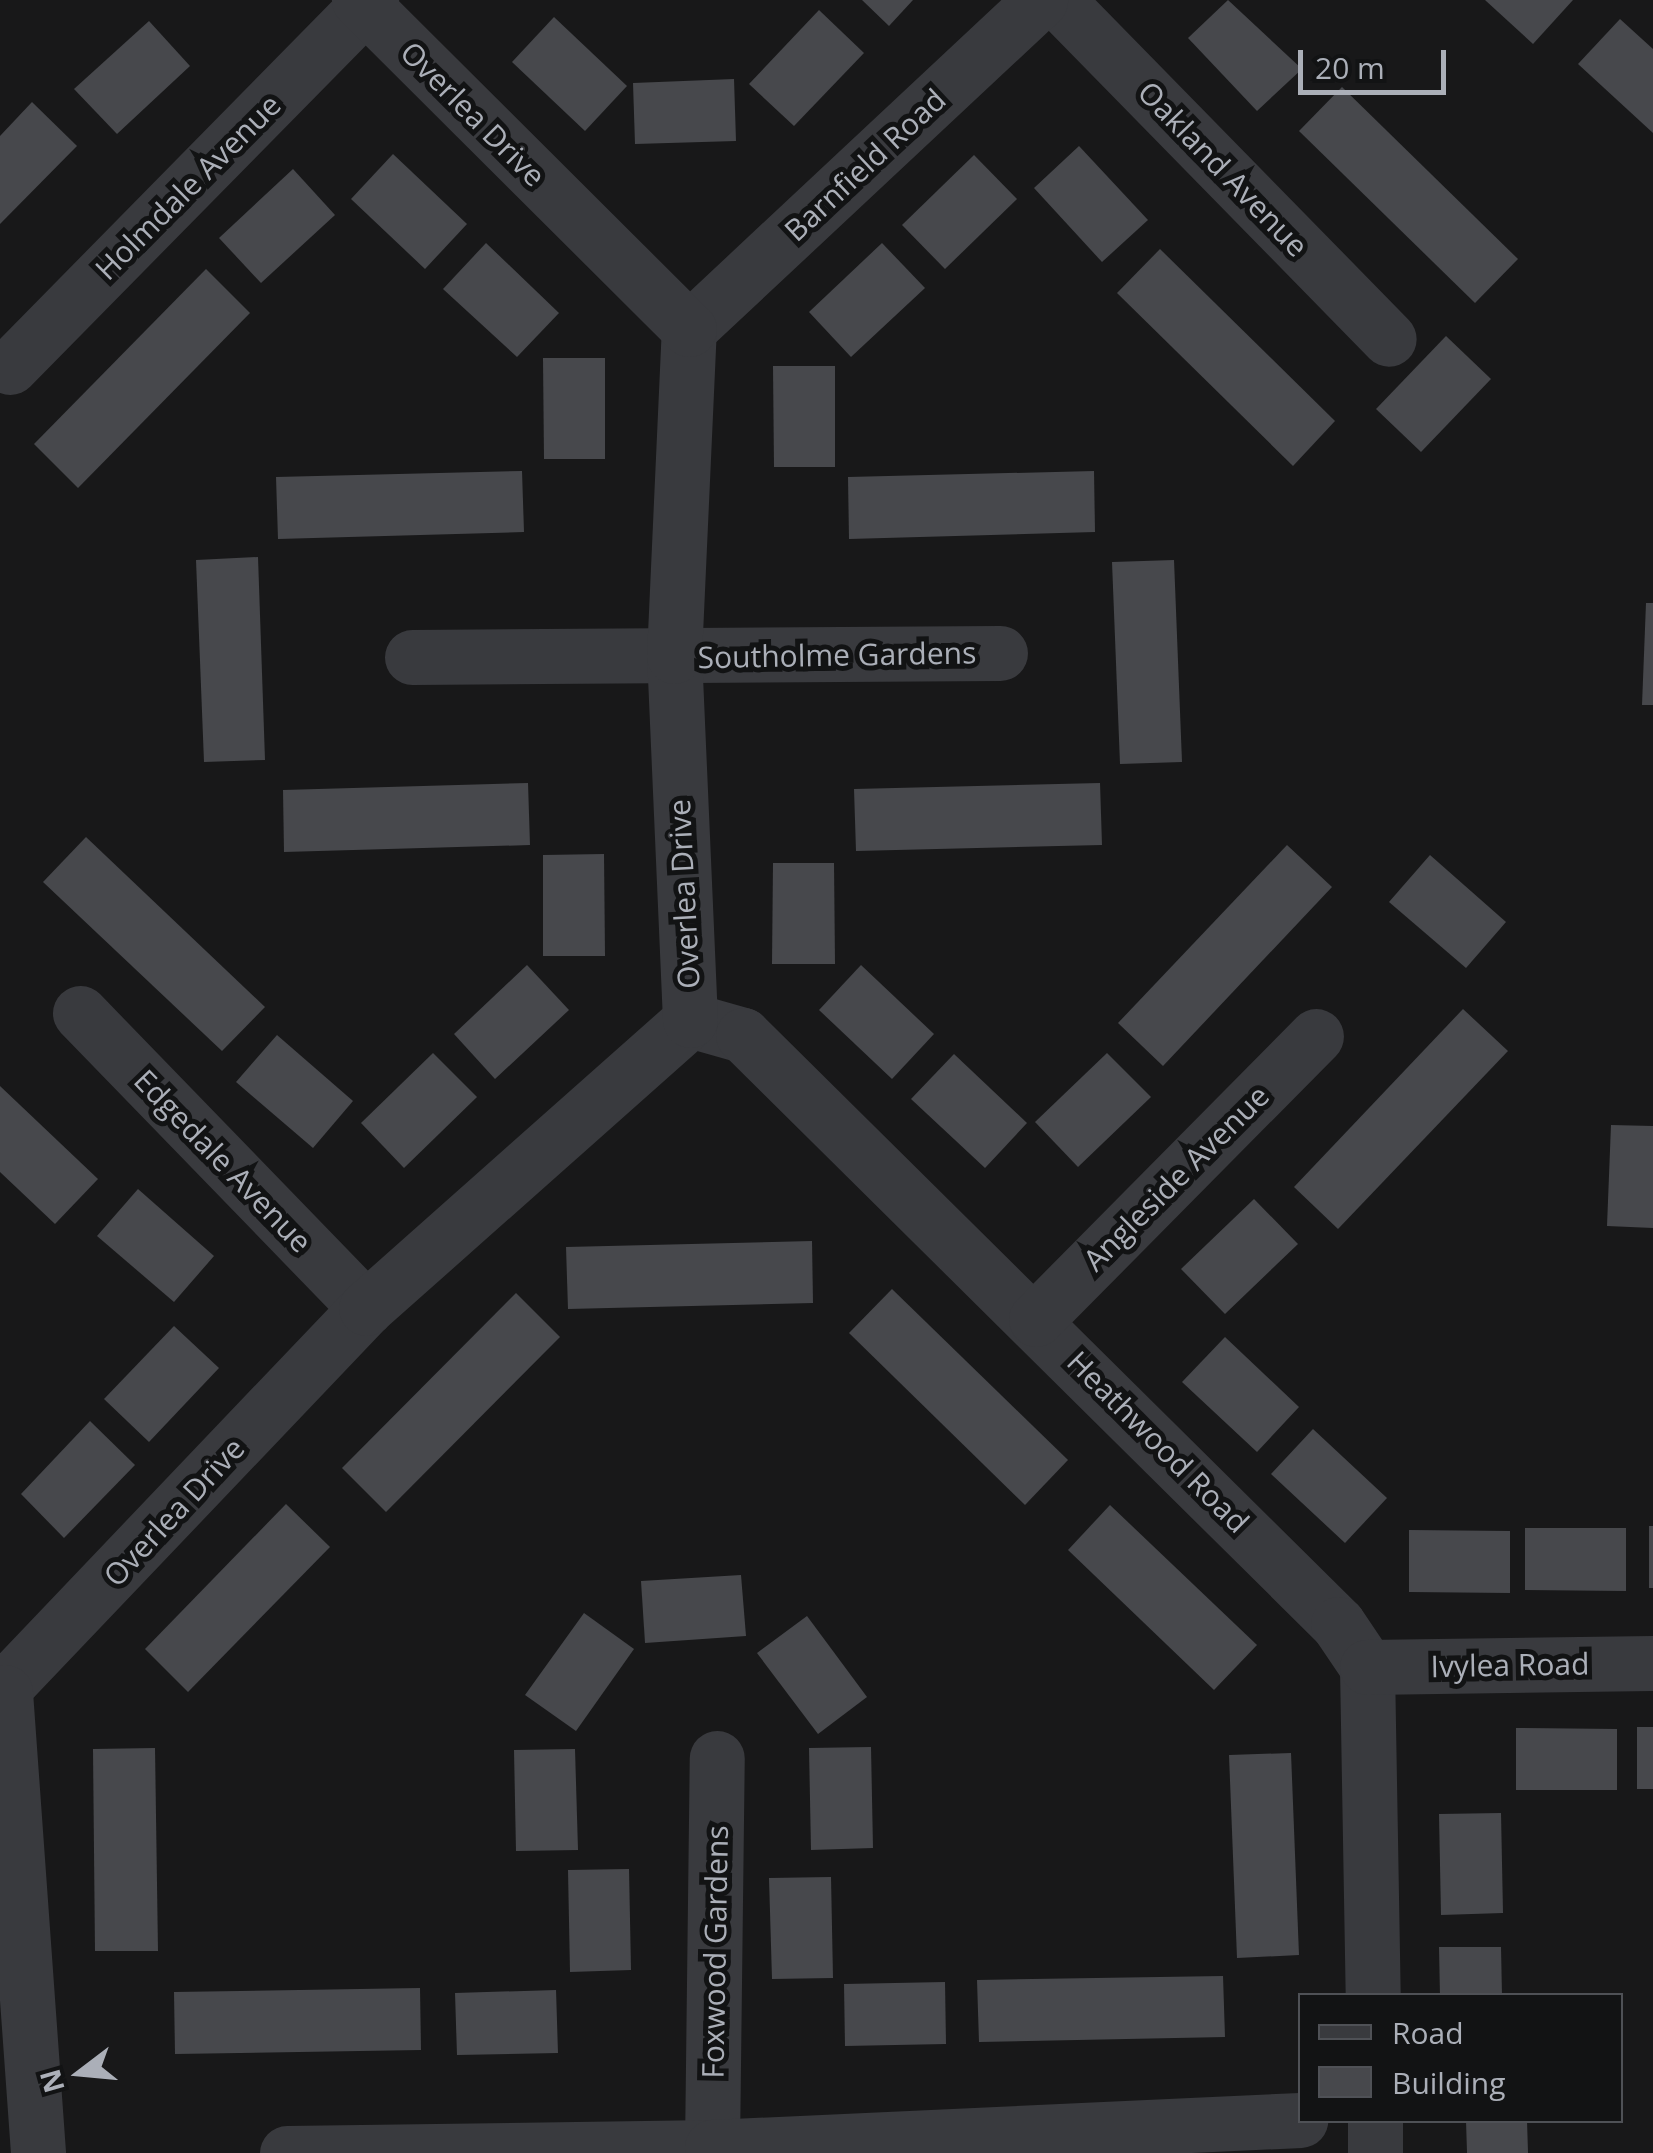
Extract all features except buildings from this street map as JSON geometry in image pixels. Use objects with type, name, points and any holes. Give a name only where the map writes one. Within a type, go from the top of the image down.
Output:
[{"type":"street","name":"Barnfield Road","points":[[689,329],[1040,0]]},
{"type":"street","name":"Oakland Avenue","points":[[1057,0],[1389,338]]},
{"type":"street","name":"Overlea Drive","points":[[2,1692],[366,1308],[690,1020],[674,656],[689,329],[365,2]]},
{"type":"street","name":"Holmdale Avenue","points":[[10,367],[365,2]]},
{"type":"street","name":"Southolme Gardens","points":[[412,657],[1000,654]]},
{"type":"street","name":"Edgedale Avenue","points":[[80,1013],[366,1308]]},
{"type":"street","name":"Heathwood Road","points":[[690,1020],[744,1036],[1036,1319],[1338,1624],[1367,1667]]},
{"type":"street","name":"Angleside Avenue","points":[[1036,1319],[1316,1036]]},
{"type":"street","name":"Ivylea Road","points":[[1367,1667],[1653,1663]]},
{"type":"street","points":[[1367,1667],[1373,1993]]},
{"type":"street","points":[[2,1692],[38,2153]]},
{"type":"street","name":"Foxwood Gardens","points":[[712,2147],[717,1758]]},
{"type":"street","points":[[287,2153],[712,2147],[1298,2120]]},
{"type":"street","points":[[1375,2123],[1375,2153]]}]
